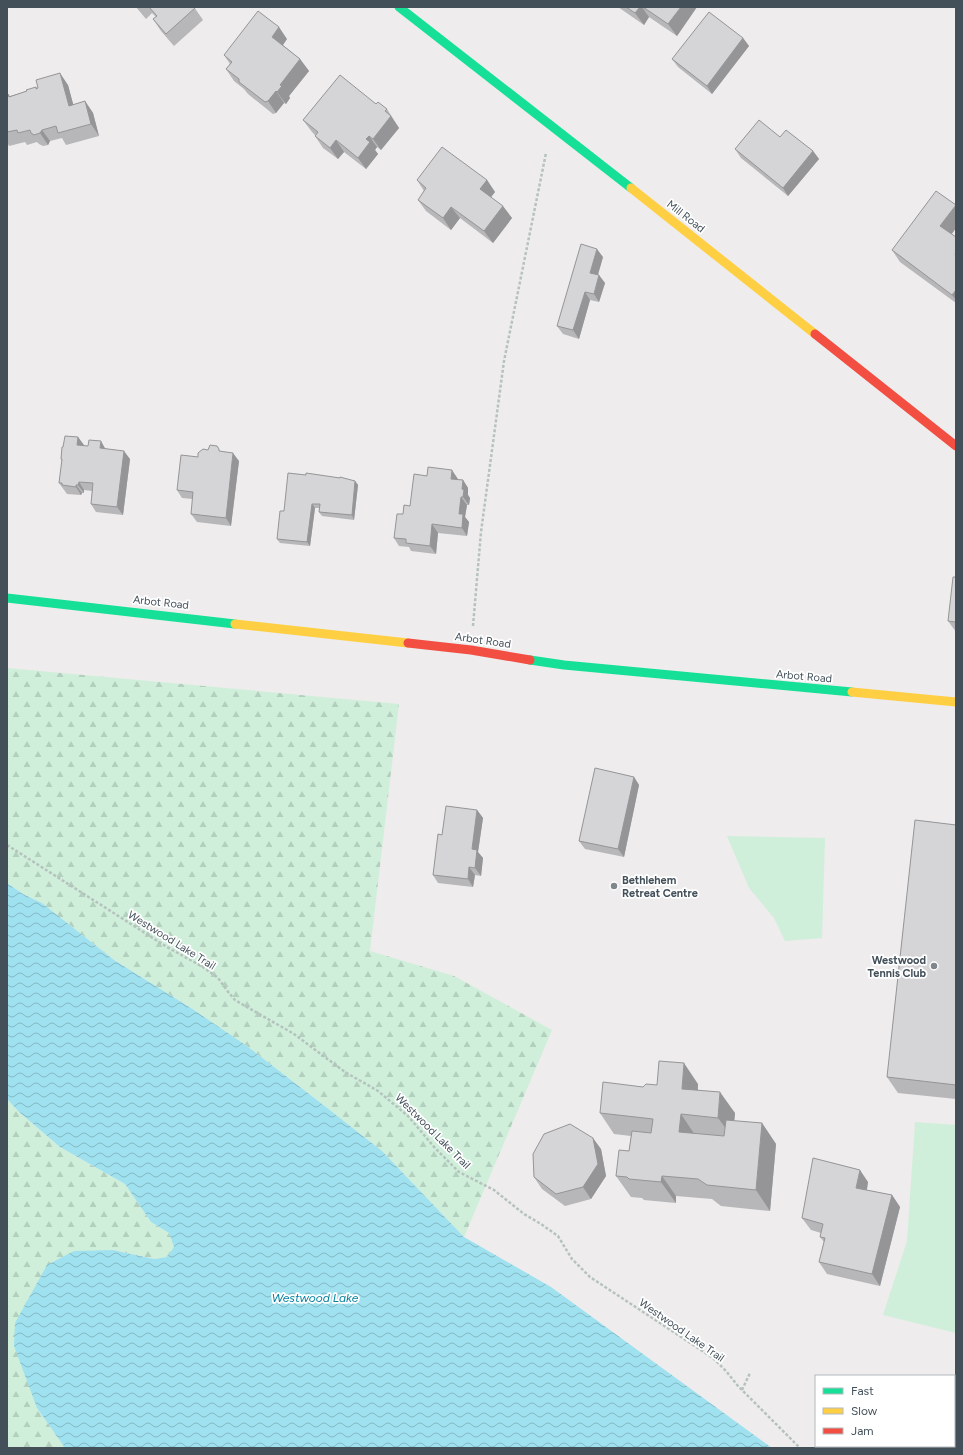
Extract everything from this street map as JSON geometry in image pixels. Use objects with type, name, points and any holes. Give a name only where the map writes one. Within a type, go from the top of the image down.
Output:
[{"type":"street","name":"Mill Road","points":[[399,7],[552,125],[956,446]]},
{"type":"street","name":"Arbot Road","points":[[7,598],[471,650],[564,665],[956,702]]},
{"type":"path","points":[[471,650],[480,532],[504,361],[552,125]]},
{"type":"path","name":"Westwood Lake Trail","points":[[7,846],[167,947],[203,967],[218,978],[228,993],[235,1000],[294,1034],[345,1072],[378,1090],[408,1116],[435,1148],[459,1172],[494,1190],[524,1214],[558,1236],[572,1259],[590,1277],[712,1358],[800,1448]]},
{"type":"path","points":[[742,1390],[750,1373]]},
{"type":"green space","points":[[7,668],[399,704],[370,951],[454,976],[552,1030],[464,1237],[382,1151],[326,1107],[247,1046],[194,1010],[114,960],[42,903],[23,894],[7,883]]},
{"type":"green space","points":[[727,836],[825,838],[822,938],[785,941],[774,918],[749,888]]},
{"type":"green space","points":[[7,1099],[19,1112],[60,1147],[125,1184],[151,1222],[169,1233],[174,1247],[167,1257],[154,1259],[113,1250],[37,1408],[65,1448],[7,1448]]},
{"type":"green space","points":[[915,1122],[956,1125],[956,1333],[883,1315],[907,1241]]},
{"type":"water","name":"Westwood Lake","points":[[7,883],[23,894],[42,903],[114,960],[194,1010],[247,1046],[326,1107],[382,1151],[464,1237],[551,1287],[772,1448],[65,1448],[37,1408],[14,1346],[15,1323],[47,1265],[74,1251],[113,1250],[154,1259],[167,1257],[174,1247],[169,1233],[151,1222],[125,1184],[60,1147],[19,1112],[7,1099]]},
{"type":"building","points":[[149,7],[195,8],[166,34],[153,19],[157,16]]},
{"type":"building","points":[[626,7],[640,7],[635,13]]},
{"type":"building","points":[[643,7],[681,7],[668,24]]},
{"type":"building","points":[[258,11],[279,27],[272,37],[300,59],[280,85],[282,86],[268,101],[265,102],[239,82],[239,79],[226,69],[232,62],[224,55]]},
{"type":"building","points":[[709,12],[743,38],[707,86],[672,59]]},
{"type":"building","points":[[60,73],[69,106],[85,101],[91,124],[58,133],[56,126],[42,130],[40,133],[34,135],[30,130],[18,133],[17,130],[7,132],[7,94],[9,97],[36,87],[36,89],[38,88],[36,80]]},
{"type":"building","points":[[340,75],[376,104],[378,102],[387,109],[385,111],[391,116],[373,139],[369,136],[366,139],[370,142],[358,158],[336,140],[330,148],[315,136],[318,132],[303,120]]},
{"type":"building","points":[[759,120],[780,137],[786,130],[813,151],[783,188],[735,149]]},
{"type":"building","points":[[442,147],[487,180],[480,189],[503,206],[484,231],[451,207],[443,218],[418,200],[426,188],[417,180]]},
{"type":"building","points":[[936,191],[956,205],[940,226],[956,237],[956,290],[952,295],[892,250]]},
{"type":"building","points":[[581,244],[597,249],[590,273],[599,275],[594,294],[585,292],[573,330],[557,326]]},
{"type":"building","points":[[65,436],[78,437],[77,445],[88,446],[89,440],[101,441],[100,448],[124,451],[117,507],[91,504],[93,483],[79,482],[76,487],[62,485],[62,483],[59,483],[62,447]]},
{"type":"building","points":[[210,445],[217,446],[219,451],[233,453],[226,518],[191,514],[193,492],[177,490],[181,455],[198,457],[198,453],[203,449],[208,450]]},
{"type":"building","points":[[428,467],[452,470],[451,479],[463,480],[462,489],[464,490],[463,497],[461,497],[459,514],[463,514],[462,528],[432,524],[430,546],[406,543],[406,539],[394,538],[397,514],[403,514],[404,505],[410,506],[414,474],[427,476]]},
{"type":"building","points":[[288,473],[306,475],[306,473],[340,477],[355,481],[352,515],[319,512],[320,504],[312,504],[307,542],[277,539],[280,511],[284,511]]},
{"type":"building","points":[[953,577],[956,577],[956,622],[948,621]]},
{"type":"building","points":[[595,768],[634,777],[618,849],[579,841]]},
{"type":"building","points":[[446,806],[477,810],[472,849],[477,850],[475,868],[469,867],[468,879],[433,875],[438,834],[442,835]]},
{"type":"building","name":"Westwood Tennis Club","points":[[915,820],[956,825],[956,1085],[887,1077]]},
{"type":"building","points":[[659,1061],[684,1063],[682,1089],[720,1092],[718,1118],[681,1114],[679,1132],[724,1136],[726,1120],[762,1123],[756,1190],[707,1185],[698,1179],[662,1176],[661,1182],[629,1179],[627,1177],[616,1176],[619,1150],[629,1151],[632,1131],[651,1133],[653,1119],[600,1113],[603,1082],[643,1087],[646,1084],[657,1085]]},
{"type":"building","points":[[570,1124],[593,1138],[598,1164],[583,1187],[556,1194],[534,1177],[533,1154],[544,1134]]},
{"type":"building","points":[[813,1158],[860,1170],[856,1188],[892,1195],[872,1274],[819,1262],[825,1238],[820,1237],[823,1224],[802,1218]]},
{"type":"traffic: fast","points":[[399,7],[631,188]]},
{"type":"traffic: fast","points":[[7,598],[235,624]]},
{"type":"traffic: fast","points":[[530,660],[564,665],[852,692]]},
{"type":"traffic: slow","points":[[631,188],[815,334]]},
{"type":"traffic: slow","points":[[235,624],[408,643]]},
{"type":"traffic: slow","points":[[852,692],[956,702]]},
{"type":"traffic: jam","points":[[815,334],[956,446]]},
{"type":"traffic: jam","points":[[408,643],[471,650],[530,660]]},
{"type":"place","name":"Bethlehem Retreat Centre","points":[[614,886]]},
{"type":"place","name":"Westwood Tennis Club","points":[[934,966]]}]
